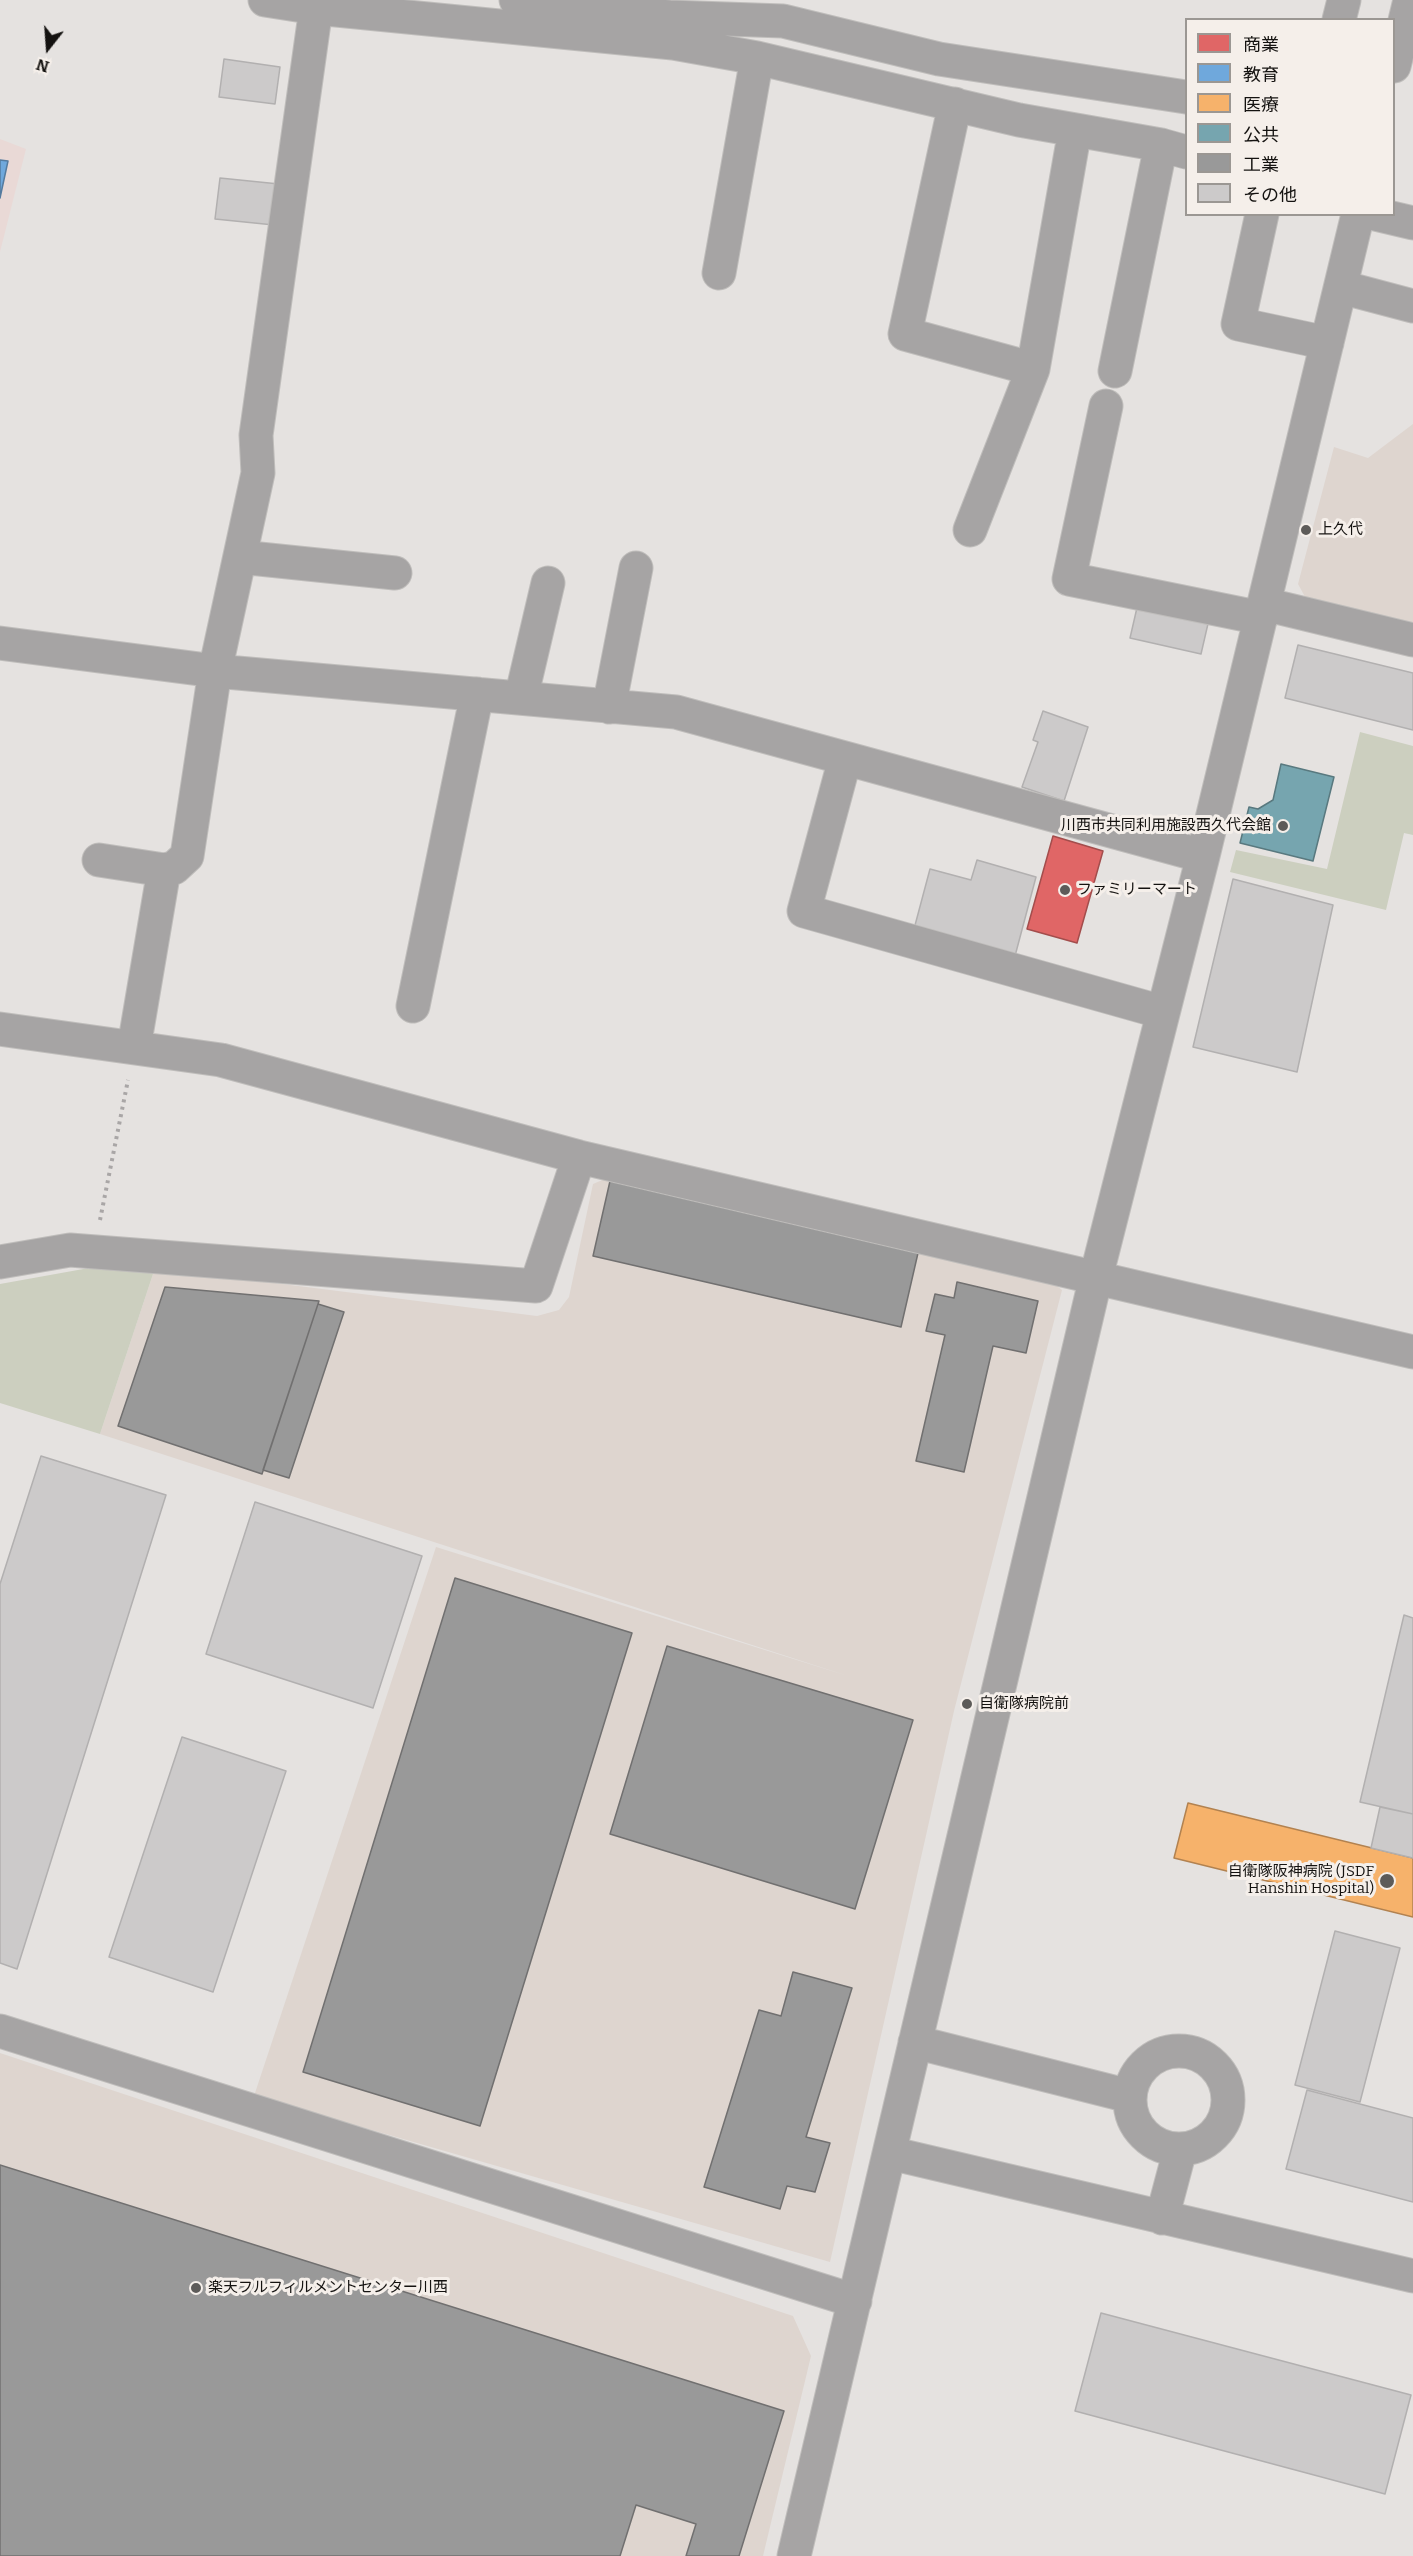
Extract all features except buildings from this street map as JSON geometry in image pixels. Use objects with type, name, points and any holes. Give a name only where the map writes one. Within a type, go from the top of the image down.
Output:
[{"type":"street","points":[[265,0],[316,8],[673,43],[757,58],[1019,120],[1174,149],[1115,371]]},
{"type":"street","points":[[516,0],[669,17],[777,11],[783,21],[939,59],[1185,98]]},
{"type":"street","points":[[1340,18],[1344,0]]},
{"type":"street","points":[[99,860],[164,870],[174,868],[187,856],[215,671],[258,474],[256,435],[316,8]]},
{"type":"street","points":[[1395,63],[1409,16]]},
{"type":"street","points":[[718,273],[757,58]]},
{"type":"street","points":[[955,104],[905,334],[1033,369]]},
{"type":"street","points":[[970,530],[1033,369],[1074,130]]},
{"type":"street","points":[[1262,216],[1238,324],[1327,344]]},
{"type":"street","points":[[794,2556],[1096,1276],[1203,856],[1358,216]]},
{"type":"street","points":[[1383,216],[1413,223]]},
{"type":"street","points":[[1341,287],[1413,306]]},
{"type":"street","points":[[1106,406],[1069,579],[1263,611],[1413,640]]},
{"type":"street","points":[[240,557],[395,573]]},
{"type":"street","points":[[609,706],[636,568]]},
{"type":"street","points":[[521,698],[548,583]]},
{"type":"street","points":[[0,643],[215,671],[676,712],[1203,856]]},
{"type":"street","points":[[413,1006],[477,694]]},
{"type":"street","points":[[845,759],[804,911],[1162,1012]]},
{"type":"street","points":[[134,1047],[164,870]]},
{"type":"street","points":[[0,1029],[221,1060],[579,1157],[1096,1276],[1413,1352]]},
{"type":"street","points":[[0,1262],[70,1250],[536,1286],[579,1157]]},
{"type":"street","points":[[0,2031],[855,2301]]},
{"type":"street","points":[[915,2042],[1129,2096]]},
{"type":"street","points":[[1176,2050],[1188,2051],[1204,2057],[1219,2071],[1228,2087],[1227,2115],[1219,2130],[1203,2144],[1179,2150],[1156,2144],[1143,2134],[1133,2121],[1129,2096],[1140,2068],[1154,2057],[1176,2050]]},
{"type":"street","points":[[1162,2218],[1179,2150]]},
{"type":"street","points":[[890,2153],[1413,2276]]},
{"type":"path","points":[[94,1252],[134,1047]]},
{"type":"shaded area","points":[[0,139],[26,149],[0,252]]},
{"type":"shaded area","points":[[1413,424],[1413,629],[1309,604],[1298,584],[1334,447],[1368,458]]},
{"type":"shaded area","points":[[614,1175],[1047,1278],[1062,1290],[954,1711],[830,2262],[254,2096],[436,1547],[848,1676],[100,1434],[155,1268],[537,1316],[559,1310],[569,1297],[593,1184]]},
{"type":"shaded area","name":"楽天フルフィルメントセンター川西","points":[[0,2053],[793,2316],[811,2356],[763,2556],[0,2556]]},
{"type":"green space","points":[[1360,732],[1413,746],[1413,835],[1404,833],[1386,910],[1230,872],[1236,850],[1327,869]]},
{"type":"green space","points":[[100,1266],[155,1268],[100,1434],[0,1403],[0,1284]]},
{"type":"place","name":"上久代","points":[[1306,530]]},
{"type":"place","name":"川西市共同利用施設西久代会館","points":[[1283,826]]},
{"type":"place","name":"ファミリーマート","points":[[1065,890]]},
{"type":"place","name":"自衛隊病院前","points":[[967,1704]]},
{"type":"place","name":"自衛隊阪神病院 (JSDF Hanshin Hospital)","points":[[1387,1881]]},
{"type":"place","name":"楽天フルフィルメントセンター川西","points":[[196,2288]]}]
